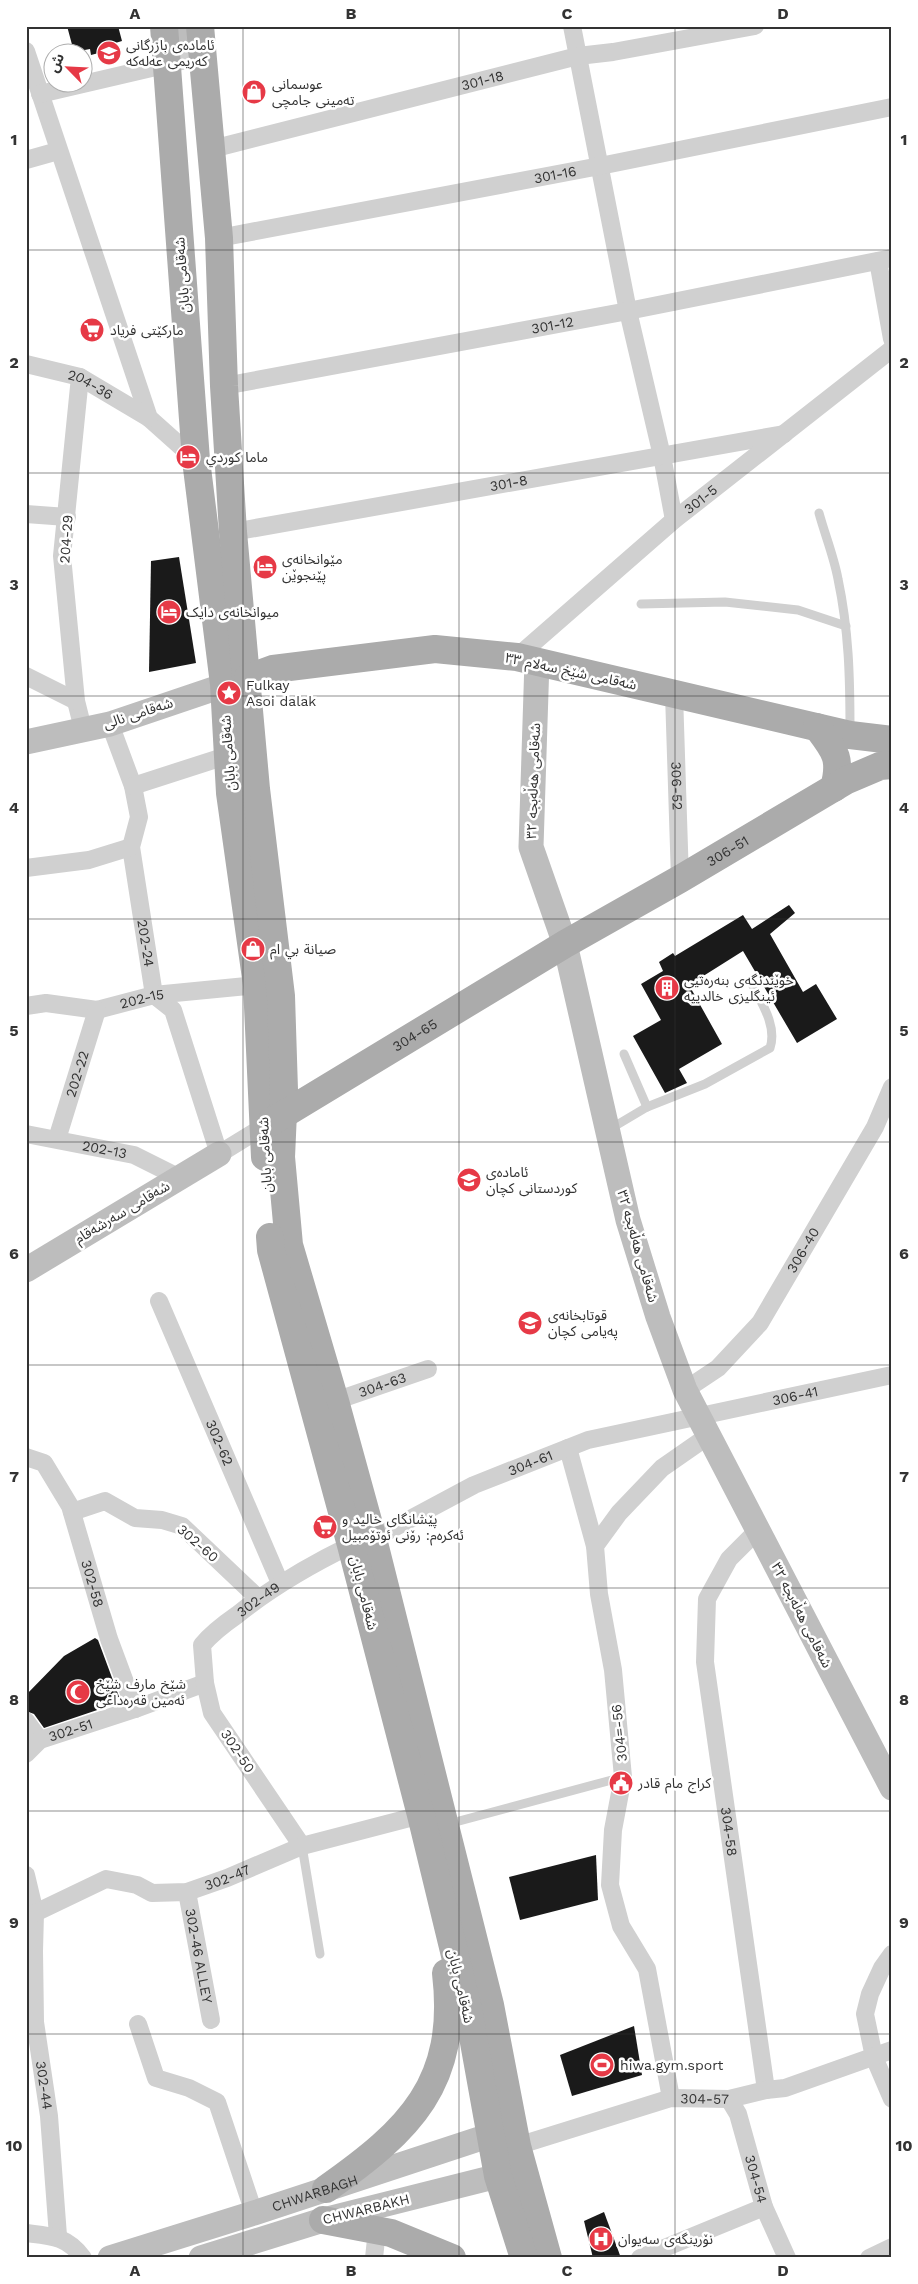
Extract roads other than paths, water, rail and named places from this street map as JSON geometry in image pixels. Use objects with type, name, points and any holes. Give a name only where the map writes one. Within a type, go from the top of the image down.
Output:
[{"type":"main road","points":[[201,26],[202,56],[219,238],[224,386],[234,532],[236,681],[256,789],[281,996],[284,1090],[273,1120],[281,1157],[289,1245],[335,1401],[362,1542],[446,1825],[490,2005],[517,2146],[548,2258]]},
{"type":"main road","name":"شەقامی بابان","points":[[164,30],[196,460],[236,681],[226,756],[273,1120],[271,1250],[362,1542],[427,1845],[468,2009],[498,2176],[524,2258]]},
{"type":"main road","name":"شەقامی شێخ سەلام ٣٣","points":[[236,681],[264,671],[287,667],[435,649],[527,659],[850,735],[892,740]]},
{"type":"main road","points":[[817,727],[834,750],[839,770],[834,788]]},
{"type":"main road","name":"306-51","points":[[565,944],[860,773],[880,766],[892,765]]},
{"type":"main road","name":"304-65","points":[[273,1120],[565,944]]},
{"type":"main road","points":[[326,2189],[374,2154],[409,2121],[432,2085],[442,2058],[447,2028],[446,1979],[427,1845]]},
{"type":"main road","points":[[323,2220],[377,2230],[406,2238],[452,2258]]},
{"type":"street","points":[[164,30],[201,26]]},
{"type":"street","points":[[572,26],[628,311],[662,456],[674,520]]},
{"type":"street","name":"301-18","points":[[212,149],[578,56],[613,52],[755,26]]},
{"type":"street","points":[[26,51],[149,418]]},
{"type":"street","points":[[40,94],[202,56]]},
{"type":"street","name":"301-16","points":[[219,238],[600,166],[892,107]]},
{"type":"street","points":[[26,160],[58,151]]},
{"type":"street","points":[[885,260],[892,339]]},
{"type":"street","name":"301-12","points":[[224,386],[628,311],[885,260]]},
{"type":"street","name":"301-5","points":[[527,659],[674,520],[892,349]]},
{"type":"street","name":"204-36","points":[[26,364],[80,377],[149,418],[196,460]]},
{"type":"street","name":"204-29","points":[[80,377],[62,556],[76,701],[83,729]]},
{"type":"street","name":"301-8","points":[[234,532],[784,434]]},
{"type":"street","points":[[26,514],[67,517]]},
{"type":"street","name":"شەقامی هەڵەبجە ٣٢","points":[[527,659],[531,847],[565,944],[628,1220],[658,1317],[686,1390],[892,1788]]},
{"type":"street","points":[[26,676],[76,701]]},
{"type":"street","name":"شەقامی نالی","points":[[26,742],[110,724],[236,681]]},
{"type":"street","name":"306-52","points":[[674,694],[680,879]]},
{"type":"street","name":"202-24","points":[[110,724],[133,786],[139,817],[131,847],[154,995]]},
{"type":"street","points":[[133,786],[226,756]]},
{"type":"street","points":[[26,868],[89,860],[131,847]]},
{"type":"street","name":"202-15","points":[[26,1006],[46,1003],[97,1010],[154,995],[257,985]]},
{"type":"street","points":[[154,995],[173,1010],[219,1154],[273,1120]]},
{"type":"street","name":"202-22","points":[[56,1138],[97,1010]]},
{"type":"street","name":"306-40","points":[[686,1390],[718,1368],[760,1323],[871,1135],[892,1087]]},
{"type":"street","name":"202-13","points":[[26,1134],[56,1138],[134,1155],[180,1178]]},
{"type":"street","name":"شەقامی سەرشەقام","points":[[26,1270],[219,1154]]},
{"type":"street","name":"302-62","points":[[159,1301],[280,1583]]},
{"type":"street","name":"304-63","points":[[335,1401],[428,1369]]},
{"type":"street","name":"306-41","points":[[704,1426],[891,1375]]},
{"type":"street","points":[[595,1546],[619,1513],[704,1426]]},
{"type":"street","name":"304-61","points":[[320,1560],[362,1542],[474,1485],[588,1440],[704,1426]]},
{"type":"street","name":"304=-56","points":[[568,1448],[595,1546],[599,1594],[613,1670],[624,1778],[613,1830],[610,1885],[621,1926],[647,1969],[671,2098]]},
{"type":"street","name":"302-58","points":[[26,1457],[44,1463],[70,1506],[109,1639],[135,1709]]},
{"type":"street","name":"302-60","points":[[72,1512],[105,1501],[134,1518],[162,1520],[182,1526],[258,1598]]},
{"type":"street","name":"304-58","points":[[758,1530],[729,1559],[707,1599],[705,1662],[766,2090]]},
{"type":"street","name":"302-49","points":[[202,1645],[211,1635],[258,1598],[320,1560]]},
{"type":"street","name":"302-50","points":[[202,1645],[212,1713],[302,1846]]},
{"type":"street","name":"302-51","points":[[26,1754],[40,1740],[135,1709],[206,1682]]},
{"type":"street","points":[[26,1720],[40,1740]]},
{"type":"street","name":"302-47","points":[[35,1912],[106,1879],[137,1885],[152,1893],[188,1892],[227,1878],[302,1846],[421,1815]]},
{"type":"street","name":"302-44","points":[[26,1875],[35,1912],[31,2023],[49,2116],[58,2236]]},
{"type":"street","name":"302-46 ALLEY","points":[[188,1892],[210,2020]]},
{"type":"street","points":[[892,1954],[882,1968],[870,1994],[864,2014],[874,2057],[892,2099]]},
{"type":"street","points":[[138,2024],[156,2078],[189,2088],[216,2102],[254,2213]]},
{"type":"street","name":"304-57","points":[[517,2146],[671,2098],[729,2099],[766,2090],[785,2088],[892,2050]]},
{"type":"street","name":"304-54","points":[[729,2099],[738,2114],[764,2207],[787,2258]]},
{"type":"street","points":[[491,2135],[505,2138],[517,2146],[510,2164],[498,2176]]},
{"type":"street","name":"CHWARBAGH","points":[[110,2258],[491,2135]]},
{"type":"street","name":"CHWARBAKH","points":[[201,2258],[323,2220],[498,2176]]},
{"type":"street","points":[[640,2258],[764,2207]]},
{"type":"street","points":[[374,2258],[377,2230]]},
{"type":"street","points":[[26,2233],[58,2236],[76,2248],[83,2258]]},
{"type":"street","points":[[869,2258],[892,2247]]},
{"type":"lane","points":[[819,513],[838,578],[846,626],[850,667],[850,735]]},
{"type":"lane","points":[[641,604],[725,602],[798,610],[846,626]]},
{"type":"lane","points":[[607,1130],[647,1107],[705,1084],[770,1048],[774,1037],[765,1009],[753,986]]},
{"type":"lane","points":[[624,1054],[647,1107]]},
{"type":"lane","points":[[446,1825],[624,1778]]},
{"type":"lane","points":[[302,1846],[320,1954]]},
{"type":"place","name":"ئامادەی بازرگانی کەریمی عەلەکە","points":[[109,53]]},
{"type":"place","name":"عوسمانی تەمینی جامچی","points":[[254,92]]},
{"type":"place","name":"مارکێتی فریاد","points":[[92,330]]},
{"type":"place","name":"ماما كوردي","points":[[188,457]]},
{"type":"place","name":"مێوانخانەی پێنجوێن","points":[[265,567]]},
{"type":"place","name":"میوانخانەی دایک","points":[[169,612]]},
{"type":"place","name":"Fulkay Asoi dalak","points":[[229,693]]},
{"type":"place","name":"صيانة بي ام","points":[[253,949]]},
{"type":"place","name":"خوێندنگەی بنەڕەتیی ئینگلیزی خالدییە","points":[[667,988]]},
{"type":"place","name":"ئامادەی کوردستانی کچان","points":[[469,1180]]},
{"type":"place","name":"قوتابخانەی پەیامی کچان","points":[[530,1323]]},
{"type":"place","name":"پێشانگای خالید و ئەکرەم: رۆنی ئوتۆمبیل","points":[[325,1527]]},
{"type":"place","name":"شێخ مارف شێخ ئەمین قەرەداغی","points":[[78,1692]]},
{"type":"place","name":"کراج مام قادر","points":[[621,1783]]},
{"type":"place","name":"hiwa.gym.sport","points":[[602,2065]]},
{"type":"place","name":"نۆرینگەی سەیوان","points":[[601,2239]]}]
